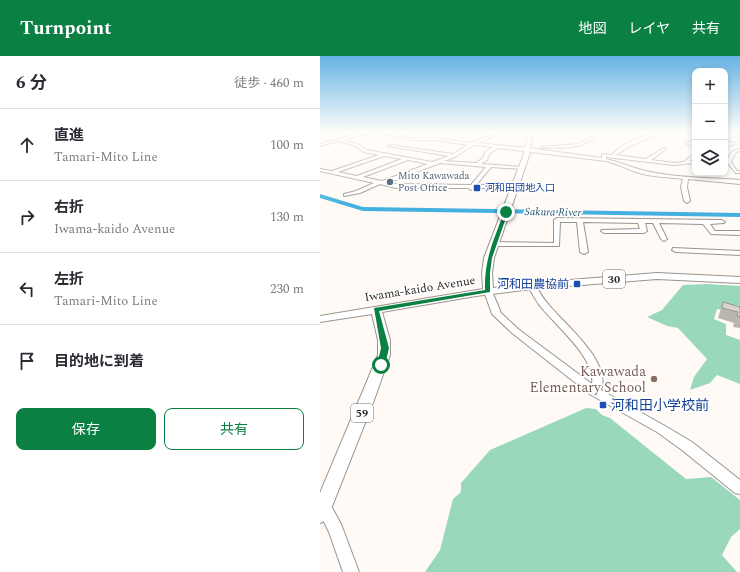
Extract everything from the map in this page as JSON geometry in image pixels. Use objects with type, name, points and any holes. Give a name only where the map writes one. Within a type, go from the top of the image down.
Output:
[{"type":"main road","points":[[488,291],[488,265],[526,156]]},
{"type":"main road","name":"Iwama-kaido Avenue","points":[[320,319],[488,291],[532,286],[657,276],[740,280]]},
{"type":"main road","name":"59","points":[[321,507],[366,403],[384,355],[384,340],[376,309]]},
{"type":"street","points":[[332,173],[377,156]]},
{"type":"street","points":[[395,156],[432,163],[522,168]]},
{"type":"street","points":[[346,195],[358,192],[453,156]]},
{"type":"street","points":[[476,165],[485,159],[486,156]]},
{"type":"street","points":[[579,156],[622,164],[650,174],[740,182]]},
{"type":"street","points":[[614,156],[674,164],[692,162]]},
{"type":"street","points":[[647,161],[654,156]]},
{"type":"street","points":[[357,178],[407,158]]},
{"type":"street","points":[[685,163],[692,158]]},
{"type":"street","points":[[728,158],[740,158]]},
{"type":"street","points":[[728,160],[736,172],[740,172]]},
{"type":"street","points":[[471,188],[489,166]]},
{"type":"street","points":[[320,170],[400,186],[471,188],[515,187]]},
{"type":"street","points":[[686,178],[684,187],[687,201]]},
{"type":"street","points":[[495,244],[558,245],[557,220],[722,222]]},
{"type":"street","points":[[580,220],[584,252]]},
{"type":"street","points":[[602,220],[605,238]]},
{"type":"street","points":[[604,231],[644,231],[641,221]]},
{"type":"street","points":[[655,221],[664,239]]},
{"type":"street","points":[[705,222],[713,233],[740,234]]},
{"type":"street","points":[[676,250],[740,253]]},
{"type":"street","points":[[532,286],[544,305],[586,351],[591,359],[598,377],[599,385],[594,392]]},
{"type":"street","points":[[488,291],[494,310],[505,322],[594,392],[662,429],[687,446],[740,488]]},
{"type":"street","points":[[321,507],[336,529],[351,572]]},
{"type":"green space","points":[[707,284],[740,286],[740,306],[735,305],[730,313],[717,309],[714,319],[726,324],[726,335],[740,340],[740,384],[717,375],[710,383],[690,390],[694,377],[707,359],[678,328],[667,326],[647,317],[662,310],[683,285]]},
{"type":"green space","points":[[586,408],[596,409],[602,415],[610,418],[686,479],[711,477],[740,500],[740,529],[731,537],[722,555],[737,572],[425,572],[440,550],[453,499],[461,492],[461,483],[490,450]]},
{"type":"building","points":[[723,302],[740,307],[740,317],[737,316],[738,312],[722,308]]},
{"type":"waterway","name":"Sakura River","points":[[320,196],[363,209],[740,215]]},
{"type":"place","name":"Mito Kawawada Post Office","points":[[390,182]]},
{"type":"place","name":"河和田団地入口","points":[[477,188]]},
{"type":"place","name":"河和田農協前","points":[[577,284]]},
{"type":"place","name":"Kawawada Elementary School","points":[[654,379]]},
{"type":"place","name":"河和田小学校前","points":[[603,405]]},
{"type":"route","points":[[381,365],[385,348],[376,309],[488,291],[487,273],[489,258],[506,212]]}]
